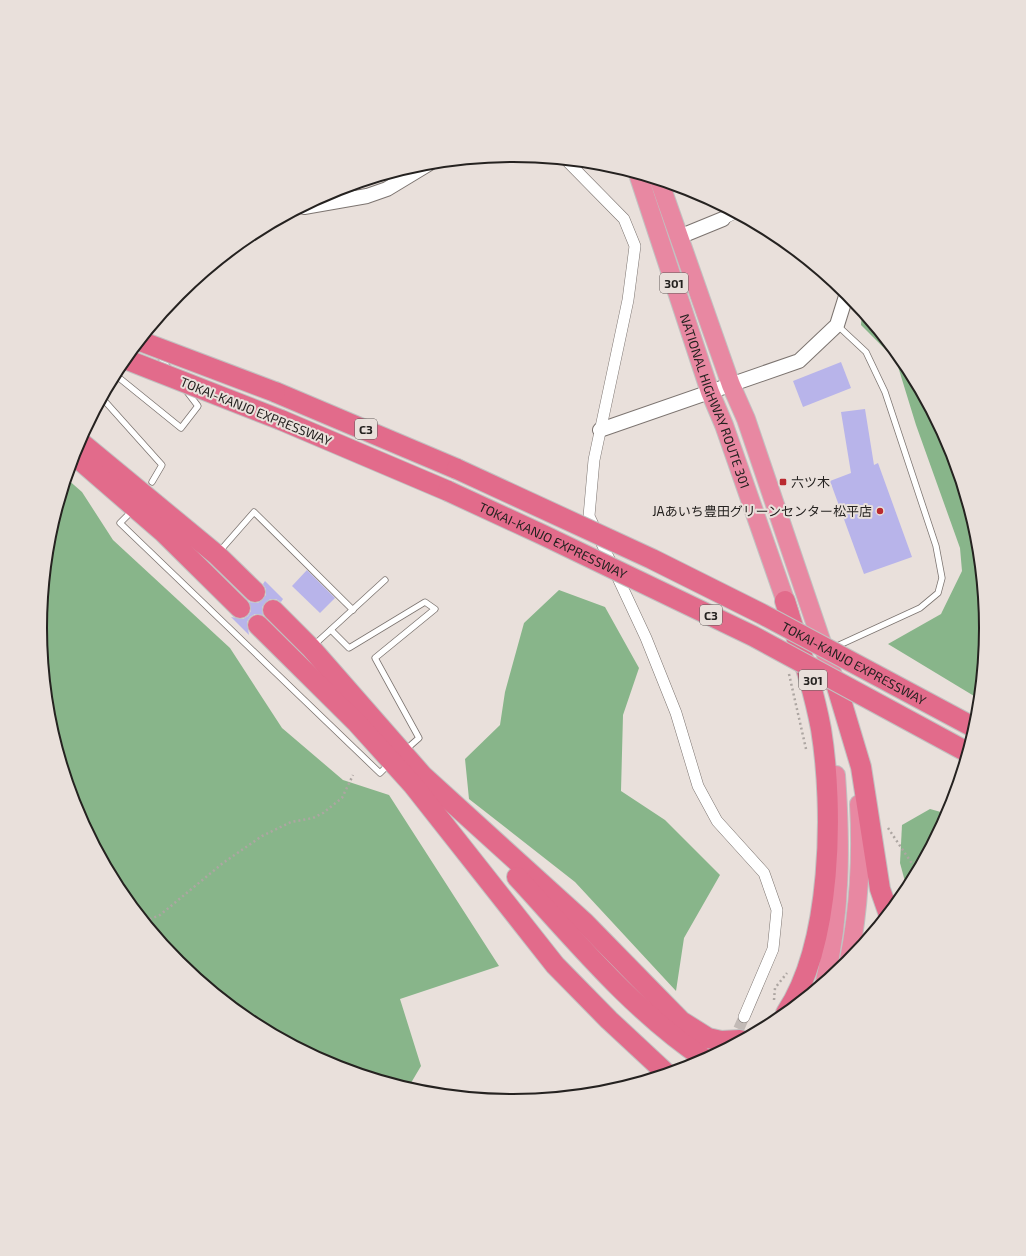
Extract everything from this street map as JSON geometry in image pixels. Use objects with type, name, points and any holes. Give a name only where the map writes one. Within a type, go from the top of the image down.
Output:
[{"type":"highway","name":"NATIONAL HIGHWAY ROUTE 301","points":[[640,180],[710,392],[724,425],[822,709],[835,774],[840,833],[839,883],[832,944],[827,972]]},
{"type":"highway","name":"NATIONAL HIGHWAY ROUTE 301","points":[[661,186],[731,385],[746,419],[837,687],[854,765],[861,834],[858,901],[851,949]]},
{"type":"highway","name":"TOKAI-KANJO EXPRESSWAY","points":[[144,343],[275,392],[456,468],[638,553],[755,611],[969,725]]},
{"type":"highway","name":"TOKAI-KANJO EXPRESSWAY","points":[[131,361],[281,420],[448,491],[541,534],[753,636],[963,750]]},
{"type":"highway","points":[[84,445],[217,555],[255,592]]},
{"type":"highway","points":[[79,458],[158,528],[240,608]]},
{"type":"highway","points":[[780,1008],[799,990],[813,949],[826,867],[828,810],[826,776],[820,728],[785,601]]},
{"type":"highway","points":[[273,610],[303,656],[418,780],[629,1016],[667,1050],[684,1062]]},
{"type":"highway","points":[[258,625],[303,656]]},
{"type":"highway","points":[[837,687],[861,768],[880,889],[886,907]]},
{"type":"highway","points":[[418,780],[595,933],[681,1021],[708,1038],[721,1041],[730,1041]]},
{"type":"highway","points":[[418,780],[631,998],[672,1036],[699,1055]]},
{"type":"highway","points":[[418,780],[556,965],[598,1009],[662,1069]]},
{"type":"street","points":[[572,166],[624,220],[635,246],[628,300],[594,460],[589,516],[646,638],[676,713],[698,786],[717,822],[764,873],[777,910],[774,949],[744,1017]]},
{"type":"street","points":[[320,204],[367,196],[387,189],[413,173]]},
{"type":"street","points":[[679,237],[729,216]]},
{"type":"street","points":[[600,430],[799,361],[837,325],[845,300]]},
{"type":"lane","points":[[826,651],[920,608],[938,593],[942,578],[936,546],[885,392],[866,352],[837,325]]},
{"type":"lane","points":[[120,378],[181,428],[198,406],[147,340]]},
{"type":"lane","points":[[105,402],[162,465],[152,482]]},
{"type":"lane","points":[[217,555],[254,512],[353,610]]},
{"type":"lane","points":[[127,516],[120,523],[380,773],[384,769]]},
{"type":"lane","points":[[303,656],[385,580]]},
{"type":"lane","points":[[331,630],[349,648],[425,602],[435,609],[375,658],[419,738],[411,745]]},
{"type":"path","points":[[792,669],[788,671],[807,755]]},
{"type":"path","points":[[149,919],[160,915],[223,863],[262,836],[291,822],[313,818],[322,813],[342,798],[353,775]]},
{"type":"path","points":[[886,827],[914,866]]},
{"type":"path","points":[[780,1008],[775,988],[791,968]]},
{"type":"green space","points":[[861,319],[889,353],[861,325]]},
{"type":"green space","points":[[898,366],[917,395],[944,450],[963,507],[970,537],[975,567],[979,628],[978,658],[974,696],[888,644],[941,614],[962,571],[960,548],[916,425]]},
{"type":"green space","points":[[71,482],[82,492],[113,540],[230,648],[282,728],[343,780],[389,795],[499,966],[400,999],[421,1066],[411,1082],[392,1078],[335,1059],[280,1032],[254,1015],[229,998],[183,958],[143,912],[109,861],[82,806],[72,778],[63,749],[51,689],[47,628],[48,598],[56,537]]},
{"type":"green space","points":[[559,590],[605,607],[639,668],[623,715],[621,791],[665,820],[720,875],[684,938],[676,991],[575,882],[469,799],[465,759],[500,725],[505,692],[524,623]]},
{"type":"green space","points":[[930,809],[941,812],[917,861],[905,880],[900,863],[902,825]]},
{"type":"building","points":[[841,362],[851,388],[803,407],[793,381]]},
{"type":"building","points":[[865,409],[874,465],[878,463],[912,557],[864,574],[830,481],[851,473],[841,412]]},
{"type":"building","points":[[307,570],[335,598],[320,613],[292,586]]},
{"type":"building","points":[[265,581],[283,599],[281,602],[276,599],[270,599],[262,607],[263,615],[255,614],[250,617],[247,622],[249,635],[231,617],[243,619],[248,616],[251,611],[249,602],[258,603],[266,595],[266,589],[263,584]]},
{"type":"tunnel","points":[[735,1038],[744,1017]]},
{"type":"place","name":"六ツ木","points":[[783,482]]},
{"type":"place","name":"JAあいち豊田グリーンセンター松平店","points":[[880,511]]}]
